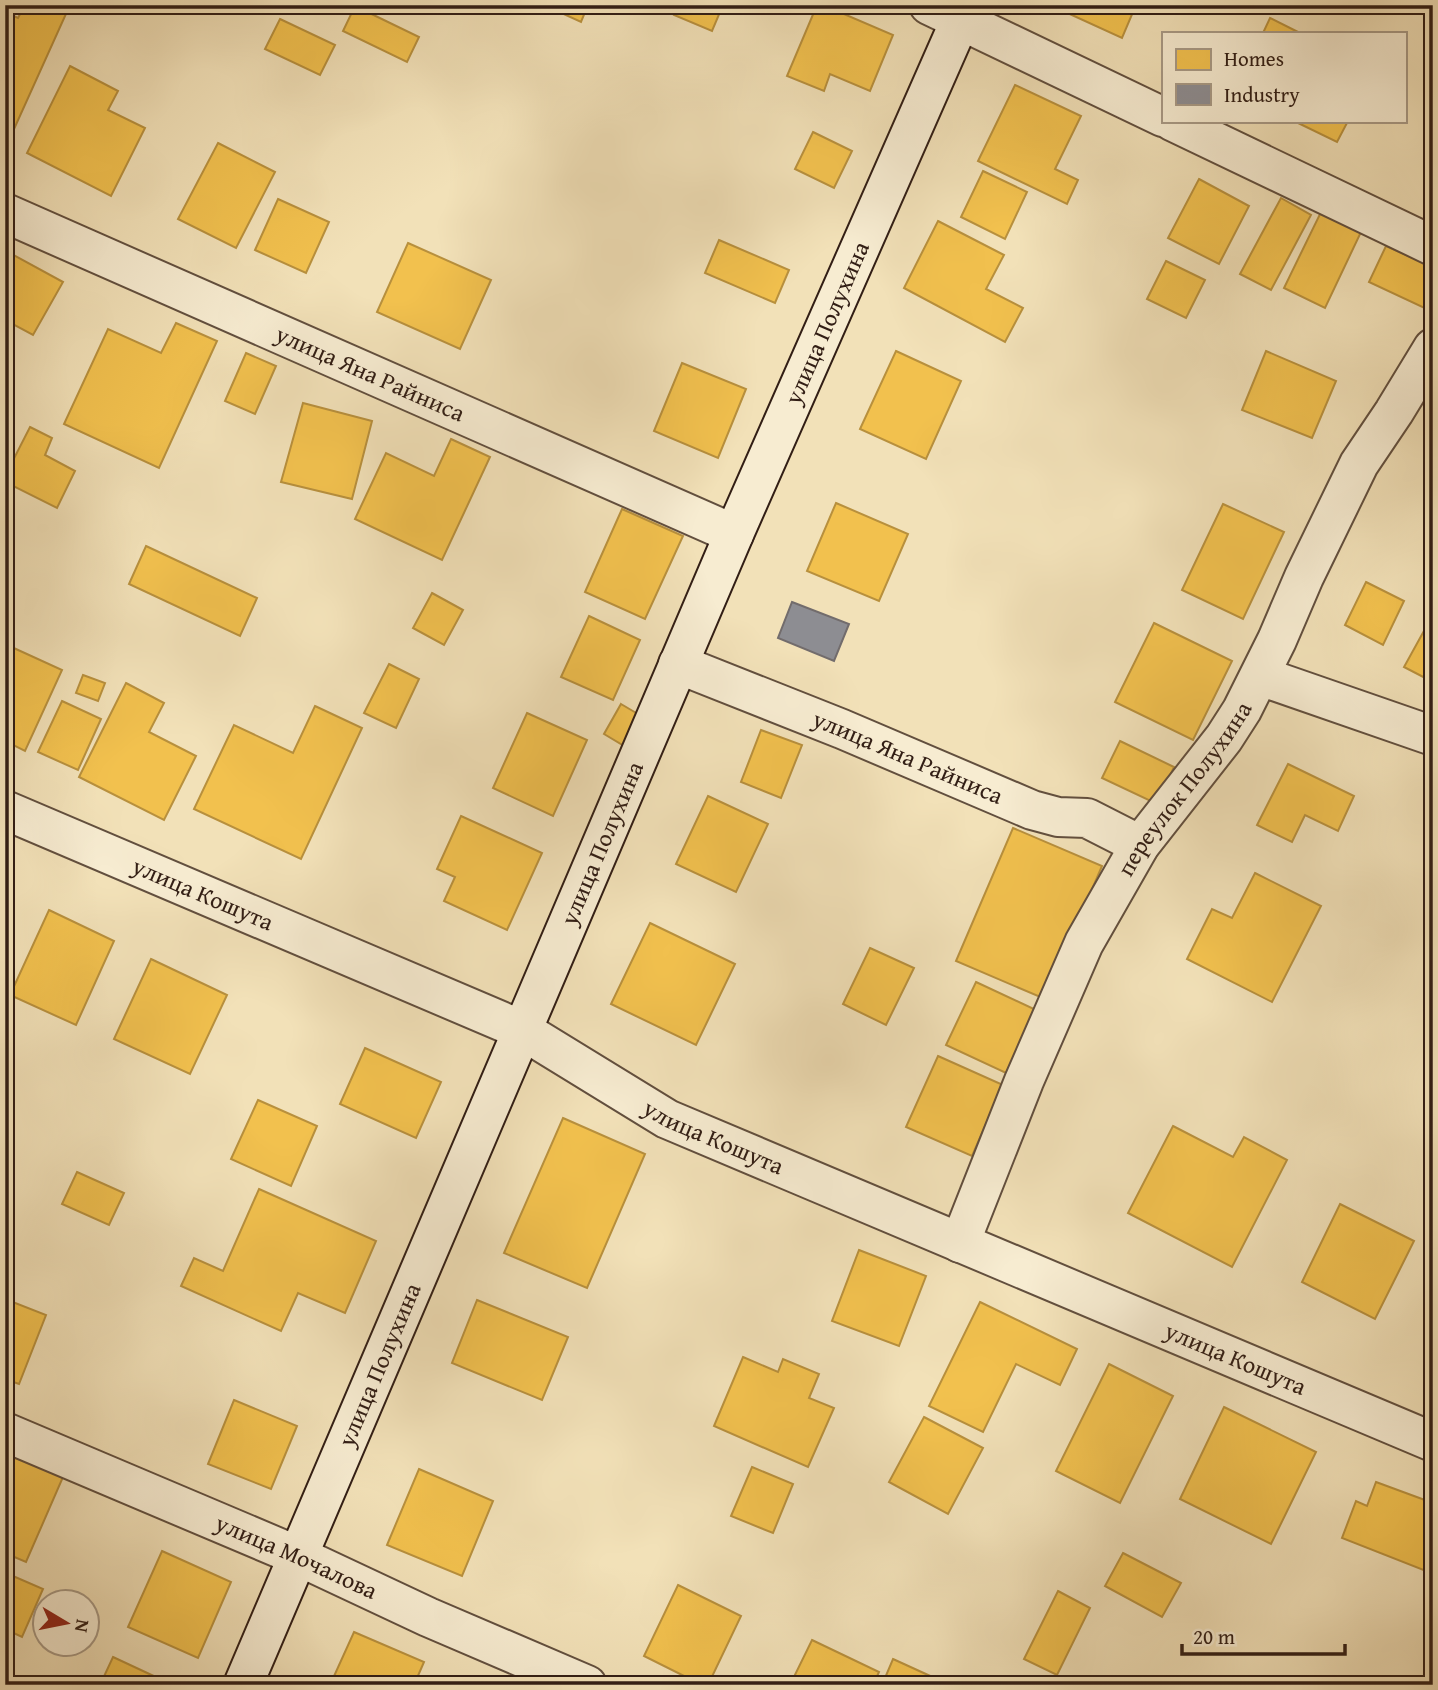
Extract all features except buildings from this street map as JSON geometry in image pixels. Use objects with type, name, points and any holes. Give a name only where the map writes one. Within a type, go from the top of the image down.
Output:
[{"type":"street","points":[[952,10],[1162,116]]},
{"type":"street","name":"улица Полухина","points":[[243,1685],[734,534],[952,10]]},
{"type":"street","points":[[1174,122],[1433,246]]},
{"type":"street","name":"улица Яна Райниса","points":[[5,213],[734,534]]},
{"type":"street","name":"переулок Полухина","points":[[960,1243],[1024,1081],[1084,943],[1140,845],[1224,738],[1260,676],[1359,464],[1395,412],[1433,348]]},
{"type":"street","name":"улица Яна Райниса","points":[[678,664],[842,729],[1032,810],[1058,817],[1087,818],[1140,845]]},
{"type":"street","points":[[1260,676],[1433,736]]},
{"type":"street","name":"улица Кошута","points":[[5,810],[522,1030],[667,1119],[1433,1442]]},
{"type":"street","name":"улица Мочалова","points":[[5,1432],[299,1556],[428,1617],[587,1685]]}]
